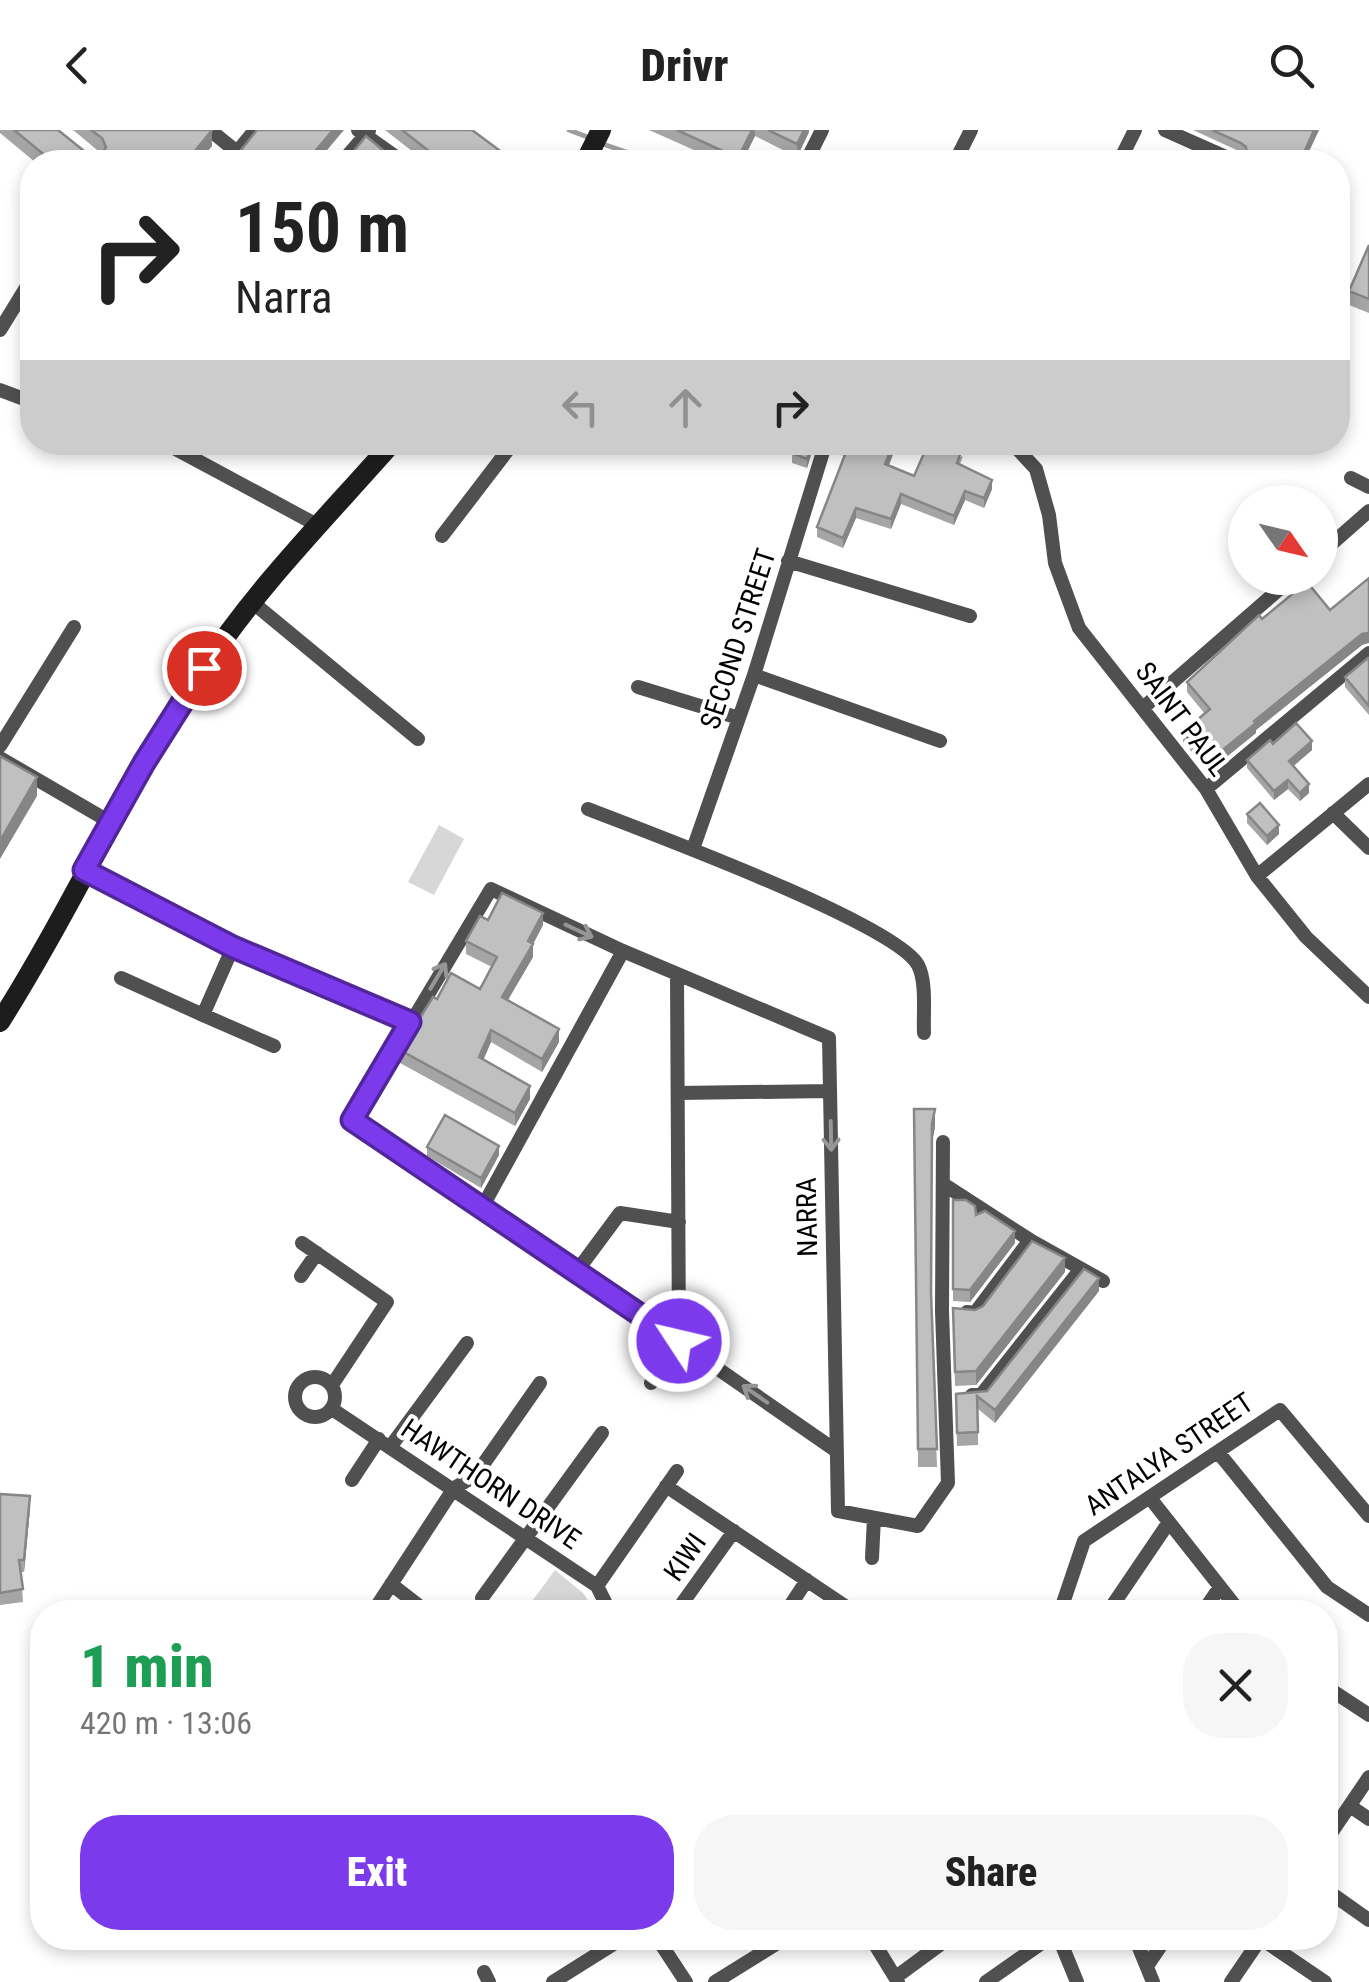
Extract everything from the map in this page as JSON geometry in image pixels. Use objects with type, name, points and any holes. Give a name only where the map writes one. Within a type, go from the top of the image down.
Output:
[{"type":"street","points":[[210,130],[227,150]]},
{"type":"street","points":[[239,150],[255,130]]},
{"type":"street","points":[[1165,130],[1210,150]]},
{"type":"street","points":[[364,132],[387,150]]},
{"type":"street","points":[[0,330],[20,298]]},
{"type":"street","points":[[187,455],[319,526]]},
{"type":"street","points":[[0,1022],[110,822],[204,668],[252,602],[381,455]]},
{"type":"street","points":[[442,536],[504,455]]},
{"type":"street","name":"SECOND STREET","points":[[693,849],[754,675],[822,455]]},
{"type":"street","name":"SAINT PAUL","points":[[1023,455],[1036,470],[1049,515],[1055,564],[1079,628],[1206,789],[1257,876],[1306,937],[1369,998]]},
{"type":"street","points":[[1351,478],[1369,487]]},
{"type":"street","points":[[1338,538],[1369,511]]},
{"type":"street","points":[[788,562],[970,616]]},
{"type":"street","points":[[1144,707],[1272,595]]},
{"type":"street","points":[[252,602],[418,738]]},
{"type":"street","points":[[0,746],[74,627]]},
{"type":"street","points":[[1206,789],[1369,652]]},
{"type":"street","points":[[754,675],[940,740]]},
{"type":"street","points":[[638,687],[739,718]]},
{"type":"street","points":[[0,758],[110,822]]},
{"type":"street","points":[[1257,876],[1369,784]]},
{"type":"street","points":[[588,810],[693,849],[837,914],[911,957],[922,976],[924,1033]]},
{"type":"street","points":[[1333,813],[1369,848]]},
{"type":"street","points":[[84,870],[233,947],[410,1022]]},
{"type":"street","name":"NARRA","points":[[490,889],[622,952],[830,1038],[835,1450],[352,1120],[490,889]]},
{"type":"street","points":[[203,1015],[233,947]]},
{"type":"street","points":[[483,1206],[622,952]]},
{"type":"street","points":[[651,1383],[679,1341],[678,975]]},
{"type":"street","points":[[121,978],[274,1046]]},
{"type":"street","points":[[678,1094],[830,1091]]},
{"type":"street","points":[[835,1450],[838,1511],[918,1526],[948,1483],[942,1311],[943,1142]]},
{"type":"street","points":[[942,1184],[1103,1281]]},
{"type":"street","points":[[578,1271],[620,1213],[678,1222]]},
{"type":"street","points":[[942,1311],[975,1313],[1030,1240]]},
{"type":"street","points":[[302,1243],[387,1302],[332,1385]]},
{"type":"street","points":[[300,1276],[317,1254]]},
{"type":"street","points":[[946,1396],[982,1395],[1080,1270]]},
{"type":"street","points":[[352,1480],[467,1343]]},
{"type":"street","points":[[319,1376],[332,1385],[336,1392],[332,1409],[318,1417],[303,1414],[295,1400],[298,1385],[319,1376]]},
{"type":"street","points":[[381,1600],[454,1488],[476,1476],[540,1383]]},
{"type":"street","name":"HAWTHORN DRIVE","points":[[332,1409],[597,1586],[604,1600]]},
{"type":"street","name":"ANTALYA STREET","points":[[1064,1600],[1084,1541],[1280,1410],[1369,1516]]},
{"type":"street","points":[[482,1598],[602,1433]]},
{"type":"street","points":[[1218,1452],[1328,1586],[1369,1614]]},
{"type":"street","points":[[597,1586],[677,1471]]},
{"type":"street","points":[[666,1486],[836,1600]]},
{"type":"street","points":[[1150,1498],[1230,1600]]},
{"type":"street","points":[[872,1558],[874,1518]]},
{"type":"street","points":[[1116,1600],[1169,1522]]},
{"type":"street","name":"KIWI","points":[[685,1600],[734,1531]]},
{"type":"street","points":[[794,1600],[806,1580]]},
{"type":"street","points":[[391,1584],[412,1600]]},
{"type":"street","points":[[1211,1600],[1220,1587]]},
{"type":"street","points":[[1338,1697],[1369,1715]]},
{"type":"street","points":[[1338,1823],[1369,1777]]},
{"type":"street","points":[[1350,1806],[1369,1819]]},
{"type":"street","points":[[1338,1898],[1369,1920]]},
{"type":"street","points":[[553,1982],[604,1950]]},
{"type":"street","points":[[666,1950],[686,1982]]},
{"type":"street","points":[[715,1982],[766,1950]]},
{"type":"street","points":[[878,1950],[897,1980],[934,1950]]},
{"type":"street","points":[[986,1982],[1032,1950]]},
{"type":"street","points":[[1064,1950],[1077,1982]]},
{"type":"street","points":[[1141,1950],[1154,1982]]},
{"type":"street","points":[[1148,1966],[1158,1950]]},
{"type":"street","points":[[1230,1982],[1252,1950]]},
{"type":"street","points":[[1278,1950],[1325,1982]]},
{"type":"shaded area","points":[[439,825],[464,839],[434,895],[408,882]]},
{"type":"shaded area","points":[[555,1570],[588,1600],[533,1600]]},
{"type":"building","points":[[14,130],[58,130],[83,150],[38,150]]},
{"type":"building","points":[[91,130],[212,130],[196,150],[104,150],[102,138]]},
{"type":"building","points":[[257,130],[333,130],[316,150],[241,150]]},
{"type":"building","points":[[402,130],[472,130],[499,150],[428,150]]},
{"type":"building","points":[[677,130],[752,130],[742,150],[721,150]]},
{"type":"building","points":[[768,130],[804,130],[797,144]]},
{"type":"building","points":[[1212,130],[1314,130],[1305,150],[1246,150],[1241,143]]},
{"type":"building","points":[[366,136],[383,150],[355,150]]},
{"type":"building","points":[[1369,245],[1369,299],[1350,289]]},
{"type":"building","points":[[845,455],[889,455],[885,464],[914,476],[923,455],[960,455],[957,463],[992,480],[984,498],[965,491],[954,516],[901,494],[891,519],[856,508],[843,538],[817,527]]},
{"type":"building","points":[[1369,578],[1369,633],[1362,634],[1209,761],[1183,732],[1210,709],[1187,682],[1259,615],[1262,619],[1291,595],[1318,595],[1330,610]]},
{"type":"building","points":[[1369,659],[1369,706],[1345,677]]},
{"type":"building","points":[[1296,723],[1312,741],[1289,761],[1309,784],[1300,793],[1288,780],[1274,791],[1247,760]]},
{"type":"building","points":[[0,756],[37,777],[0,841]]},
{"type":"building","points":[[1260,803],[1279,825],[1267,836],[1247,814]]},
{"type":"building","points":[[502,893],[543,913],[528,941],[533,944],[502,997],[559,1029],[542,1059],[491,1030],[479,1057],[530,1086],[515,1113],[400,1050],[451,973],[480,989],[497,957],[466,941],[480,916],[488,920]]},
{"type":"building","points":[[914,1109],[935,1109],[931,1293],[937,1449],[918,1449]]},
{"type":"building","points":[[445,1115],[499,1146],[481,1178],[427,1147]]},
{"type":"building","points":[[953,1200],[966,1200],[975,1206],[976,1215],[985,1211],[1015,1231],[970,1290],[953,1289]]},
{"type":"building","points":[[1032,1241],[1065,1258],[976,1371],[955,1372],[953,1308],[975,1310],[983,1306]]},
{"type":"building","points":[[1084,1269],[1099,1278],[995,1410],[977,1396],[978,1432],[957,1433],[956,1394],[987,1391]]},
{"type":"building","points":[[0,1494],[30,1496],[24,1560],[19,1560],[23,1589],[0,1593]]},
{"type":"waterway","points":[[569,130],[590,138]]},
{"type":"waterway","points":[[600,143],[620,150]]},
{"type":"route","points":[[204,668],[144,763],[84,870],[233,947],[410,1022],[352,1120],[679,1341]]}]
